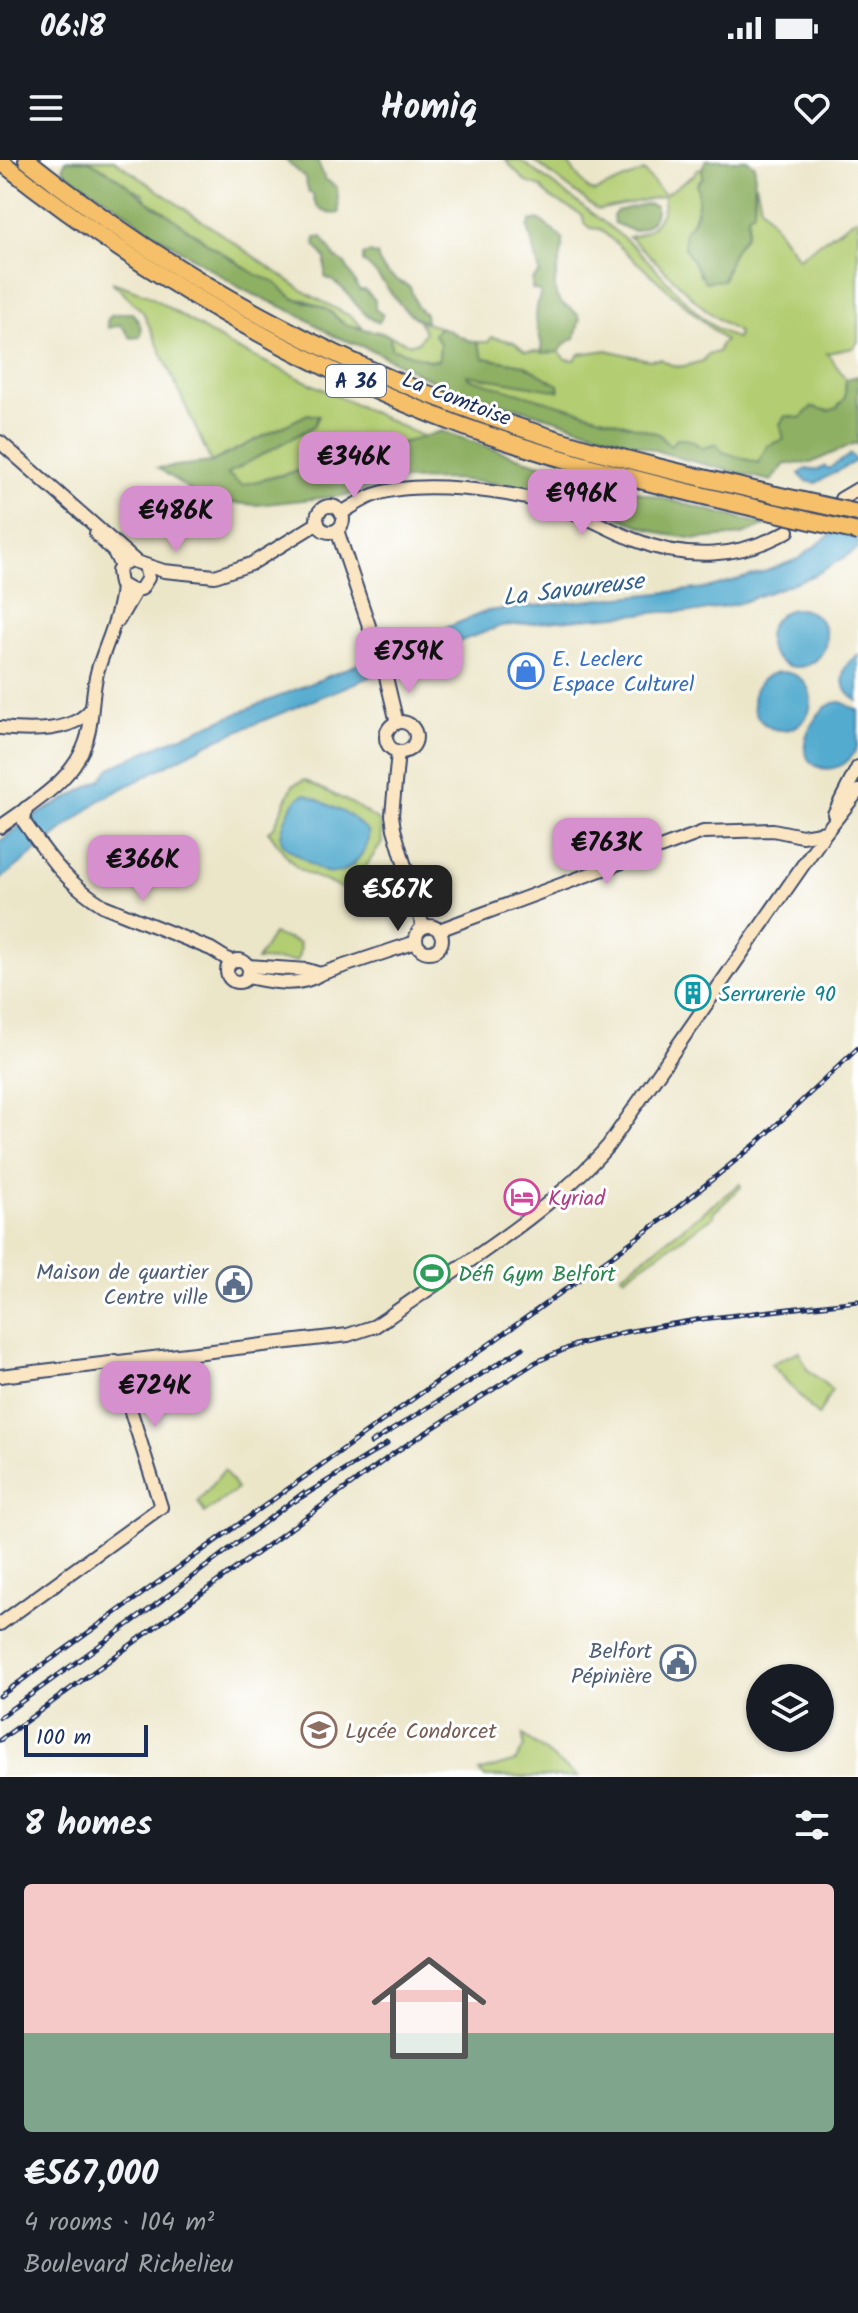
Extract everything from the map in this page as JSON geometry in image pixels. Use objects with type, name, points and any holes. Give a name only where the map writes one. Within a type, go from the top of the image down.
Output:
[{"type":"highway","name":"La Comtoise","points":[[27,160],[96,213],[188,273],[287,329],[436,397],[558,440],[858,513]]},
{"type":"highway","name":"La Comtoise","points":[[0,161],[71,216],[153,271],[247,327],[347,378],[427,412],[546,454],[616,475],[858,532]]},
{"type":"main road","points":[[0,442],[148,571],[116,624],[99,667],[90,727],[75,766],[17,819],[59,872],[97,902],[211,949],[232,962],[241,960],[248,971],[291,983],[308,981],[320,974],[416,942]]},
{"type":"main road","points":[[341,513],[385,492],[455,488],[552,504],[635,541],[676,553],[718,555],[740,551],[759,546],[788,531]]},
{"type":"main road","points":[[841,499],[858,489]]},
{"type":"main road","points":[[55,491],[114,552],[121,566],[117,576],[127,590],[200,575],[233,572],[318,523]]},
{"type":"main road","points":[[337,530],[326,531],[318,523],[317,516],[324,507],[336,507],[341,513],[343,520],[337,530],[377,648],[397,723]]},
{"type":"main road","points":[[121,566],[140,563],[200,575]]},
{"type":"main road","points":[[116,624],[122,586]]},
{"type":"main road","points":[[0,728],[30,729],[68,724],[84,718],[91,709]]},
{"type":"main road","points":[[397,723],[410,725],[416,737],[411,748],[398,752],[388,745],[386,736],[389,728],[397,723]]},
{"type":"main road","points":[[68,724],[81,736],[81,754]]},
{"type":"main road","points":[[398,752],[394,829],[423,927]]},
{"type":"main road","points":[[826,832],[858,767]]},
{"type":"main road","points":[[0,1376],[348,1335],[375,1326],[551,1201],[608,1146],[826,832],[858,791]]},
{"type":"main road","points":[[439,930],[442,941],[435,951],[423,951],[416,942],[417,933],[423,927],[431,926],[439,930],[703,832],[773,830],[802,836],[826,832]]},
{"type":"main road","points":[[802,836],[810,858]]},
{"type":"main road","points":[[232,962],[227,972],[230,979],[240,982],[248,971]]},
{"type":"main road","points":[[0,1624],[161,1507],[115,1361]]},
{"type":"green space","points":[[66,160],[85,160],[101,167],[212,246],[257,275],[271,280],[295,299],[324,308],[349,326],[390,336],[391,348],[430,361],[439,360],[440,343],[434,335],[439,327],[477,342],[484,358],[524,365],[558,385],[559,391],[467,375],[468,378],[659,434],[670,446],[677,438],[690,440],[703,448],[717,444],[723,452],[758,463],[767,446],[784,439],[780,424],[785,416],[800,418],[812,407],[829,411],[837,408],[845,397],[846,379],[858,376],[858,445],[855,443],[811,463],[785,464],[771,481],[687,460],[437,383],[244,290],[65,172],[63,167]]},
{"type":"green space","points":[[85,160],[114,160],[308,294],[352,317],[363,328],[346,325],[331,312],[306,300],[296,299],[242,267],[236,260],[217,252],[197,234],[146,200],[143,194],[123,184],[106,169]]},
{"type":"green space","points":[[286,160],[317,160],[325,179],[337,187],[339,213],[329,213],[318,206],[313,194],[309,193],[305,178]]},
{"type":"green space","points":[[505,160],[520,160],[591,212],[632,245],[696,311],[724,333],[737,338],[738,332],[695,300],[629,237],[644,232],[655,223],[662,211],[664,196],[598,210],[533,160],[565,160],[588,189],[594,192],[644,171],[664,195],[702,169],[703,176],[697,184],[700,198],[684,247],[700,276],[723,280],[732,254],[746,233],[748,216],[754,210],[756,183],[761,206],[798,258],[858,217],[858,342],[853,348],[827,353],[846,379],[845,397],[838,408],[829,411],[812,407],[800,418],[780,424],[784,439],[767,446],[758,464],[703,448],[690,440],[670,446],[468,378],[466,374],[558,385],[524,365],[484,358],[477,342],[488,342],[492,337],[514,342],[525,351],[559,352],[565,359],[575,360],[579,354],[607,350],[648,360],[661,359],[677,366],[703,361],[707,355],[718,352],[725,341],[600,229],[591,228],[578,212],[550,197],[541,187],[526,182]]},
{"type":"green space","points":[[706,160],[747,160],[755,166],[754,211],[748,216],[746,233],[732,254],[723,280],[705,282],[684,247],[684,231],[695,216],[697,184],[703,177]]},
{"type":"green space","points":[[646,204],[656,206],[655,216],[646,226],[633,231],[614,223],[613,216],[617,211]]},
{"type":"green space","points":[[540,220],[563,239],[555,280],[556,295],[580,318],[575,338],[559,352],[542,353],[537,326],[541,292],[532,289],[532,280],[540,273],[528,227],[531,221]]},
{"type":"green space","points":[[322,237],[335,257],[345,264],[359,290],[365,290],[375,300],[375,309],[383,315],[379,322],[364,313],[342,288],[325,277],[325,258],[315,245],[316,238]]},
{"type":"green space","points":[[363,255],[377,255],[381,266],[389,274],[410,287],[417,307],[425,314],[426,322],[417,319],[400,305],[363,262]]},
{"type":"green space","points":[[112,282],[146,294],[231,346],[424,437],[242,485],[226,473],[314,426],[308,414],[211,462],[143,312]]},
{"type":"green space","points":[[132,313],[137,318],[141,327],[140,337],[131,338],[121,325],[108,328],[107,321],[111,315]]},
{"type":"green space","points":[[419,321],[439,327],[434,335],[440,343],[439,359],[431,361],[391,348],[390,336],[410,344],[418,342],[425,332]]},
{"type":"green space","points":[[308,414],[319,416],[314,426],[227,474],[242,485],[352,458],[442,431],[607,484],[766,525],[742,535],[697,539],[663,534],[564,497],[501,484],[453,479],[400,480],[349,495],[256,505],[234,503],[216,508],[158,468],[212,462]]},
{"type":"green space","points":[[304,780],[353,804],[380,822],[382,843],[348,892],[296,867],[268,831],[274,827],[293,785]]},
{"type":"green space","points":[[273,934],[299,943],[297,961],[257,960]]},
{"type":"green space","points":[[740,1184],[741,1187],[713,1213],[714,1216],[624,1278],[621,1275]]},
{"type":"green space","points":[[799,1351],[807,1369],[832,1390],[818,1416],[771,1364]]},
{"type":"green space","points":[[224,1470],[237,1489],[205,1513],[198,1502]]},
{"type":"green space","points":[[523,1735],[578,1777],[485,1777],[479,1772],[516,1761],[524,1746]]},
{"type":"water","points":[[851,454],[856,461],[816,483],[806,481],[799,474],[806,469],[818,470],[825,466],[828,469]]},
{"type":"water","name":"La Savoureuse","points":[[858,514],[858,549],[815,575],[740,603],[698,612],[662,612],[501,626],[211,742],[100,800],[0,880],[0,841],[36,815],[101,780],[110,768],[153,748],[487,611],[707,588],[761,573],[798,559]]},
{"type":"water","points":[[797,609],[818,617],[826,638],[818,659],[797,667],[776,659],[768,638],[776,617]]},
{"type":"water","points":[[858,655],[858,701],[847,690],[843,678],[847,666]]},
{"type":"water","points":[[782,672],[803,680],[811,701],[803,722],[782,730],[761,722],[753,701],[761,680]]},
{"type":"water","points":[[841,702],[858,710],[857,747],[849,759],[839,766],[828,769],[817,766],[809,760],[805,749],[807,735],[824,709]]},
{"type":"water","points":[[306,794],[349,815],[368,831],[363,852],[353,865],[339,872],[324,872],[283,844],[283,826],[297,800]]},
{"type":"railway","points":[[0,1696],[666,1217],[757,1143],[858,1048]]},
{"type":"railway","points":[[0,1740],[397,1451],[536,1362],[575,1345],[625,1332],[702,1319],[858,1301]]},
{"type":"railway","points":[[371,1443],[523,1348]]},
{"type":"railway","points":[[295,1501],[387,1444]]},
{"type":"railway","points":[[0,1717],[303,1493]]},
{"type":"place","name":"E. Leclerc Espace Culturel","points":[[526,671]]},
{"type":"place","name":"Serrurerie 90","points":[[693,993]]},
{"type":"place","name":"Kyriad","points":[[522,1197]]},
{"type":"place","name":"Défi Gym Belfort","points":[[432,1273]]},
{"type":"place","name":"Maison de quartier Centre ville","points":[[234,1284]]},
{"type":"place","name":"Belfort Pépinière","points":[[678,1663]]},
{"type":"place","name":"Lycée Condorcet","points":[[319,1730]]}]
